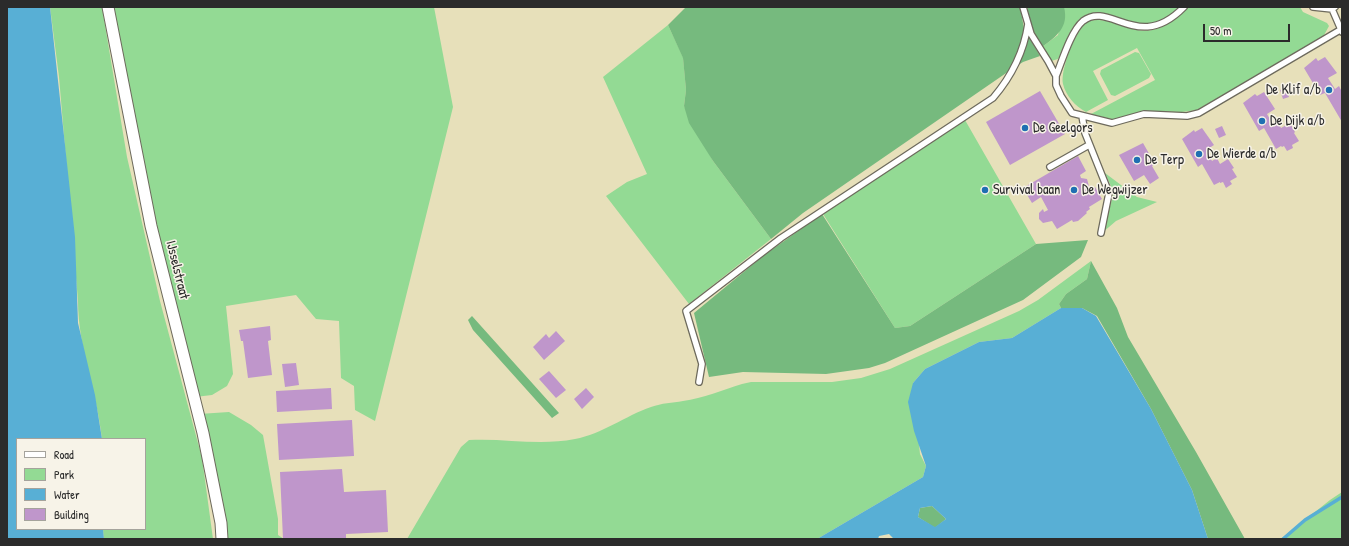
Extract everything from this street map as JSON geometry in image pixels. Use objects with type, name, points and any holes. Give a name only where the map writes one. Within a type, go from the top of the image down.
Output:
[{"type":"street","name":"IJsselstraat","points":[[108,7],[151,226],[202,433],[221,523],[222,539]]},
{"type":"lane","points":[[1023,7],[1034,38],[1056,76]]},
{"type":"lane","points":[[1184,7],[1168,21],[1152,27],[1137,27],[1107,17],[1085,19],[1077,28],[1056,76],[1056,85],[1072,113],[1112,123],[1144,114],[1182,116],[1196,114],[1341,31],[1334,8],[1313,7]]},
{"type":"lane","points":[[698,382],[702,364],[686,311],[781,238],[993,98],[1000,89],[1019,55],[1023,46],[1028,24]]},
{"type":"lane","points":[[1082,116],[1089,144],[1108,193],[1101,233]]},
{"type":"lane","points":[[1050,167],[1089,144]]},
{"type":"green space","points":[[50,7],[102,7],[127,157],[160,301],[202,458],[213,539],[104,539],[103,530],[146,530],[146,438],[102,438],[100,422],[81,336],[59,77]]},
{"type":"green space","points":[[111,7],[434,7],[453,107],[375,421],[355,410],[354,386],[341,378],[339,321],[316,319],[296,295],[226,306],[233,374],[227,386],[212,395],[195,397],[162,272]]},
{"type":"green space","points":[[686,7],[1020,7],[1024,28],[1040,56],[1023,62],[1012,69],[803,213],[771,239],[713,161],[689,123],[684,106],[686,90],[683,58],[668,25]]},
{"type":"green space","points":[[1027,7],[1064,7],[1065,20],[1063,26],[1057,35],[1042,47],[1032,28]]},
{"type":"green space","points":[[1064,7],[1180,7],[1164,19],[1150,25],[1137,24],[1102,13],[1085,15],[1072,29],[1058,59],[1051,61],[1042,47],[1058,35]]},
{"type":"green space","points":[[1188,7],[1300,7],[1303,12],[1327,23],[1329,26],[1323,37],[1197,110],[1182,112],[1144,111],[1115,120],[1091,114],[1155,80],[1137,48],[1093,71],[1108,100],[1086,112],[1078,107],[1066,93],[1063,78],[1066,59],[1079,31],[1089,21],[1106,21],[1145,31],[1165,25]]},
{"type":"green space","points":[[668,25],[683,57],[686,90],[684,106],[713,161],[771,239],[689,304],[606,196],[627,182],[647,174],[603,77]]},
{"type":"green space","points":[[1135,52],[1139,53],[1151,74],[1149,78],[1115,96],[1111,95],[1100,74],[1101,70]]},
{"type":"green space","points":[[965,120],[1036,244],[910,326],[895,328],[823,214]]},
{"type":"green space","points":[[1105,173],[1137,197],[1157,202],[1116,221],[1102,233],[1114,193]]},
{"type":"green space","points":[[822,214],[895,328],[910,326],[1036,244],[1088,240],[1081,257],[1023,300],[885,363],[869,368],[826,374],[743,372],[709,377],[694,313],[763,256]]},
{"type":"green space","points":[[1091,261],[1087,279],[1066,294],[1059,304],[1061,308],[1012,338],[979,342],[925,369],[913,383],[920,454],[926,466],[923,477],[817,539],[407,539],[461,447],[469,440],[548,442],[575,439],[595,433],[655,406],[698,398],[751,382],[832,382],[861,378],[890,369],[1019,311],[1038,300]]},
{"type":"green space","points":[[1091,261],[1117,308],[1128,337],[1196,452],[1245,539],[1208,539],[1192,490],[1151,409],[1097,316],[1082,308],[1061,308],[1059,304],[1066,294],[1087,279]]},
{"type":"green space","points":[[472,316],[559,413],[552,418],[473,330],[468,320]]},
{"type":"green space","points":[[229,412],[251,425],[263,435],[278,519],[278,535],[284,539],[224,539],[199,414]]},
{"type":"green space","points":[[1342,492],[1342,539],[1281,539],[1330,500]]},
{"type":"green space","points":[[932,506],[946,519],[935,528],[918,517],[920,508]]},
{"type":"water","points":[[7,7],[50,7],[75,237],[78,323],[95,395],[102,438],[16,438],[16,530],[103,530],[104,539],[7,539]]},
{"type":"water","points":[[1061,308],[1082,308],[1096,316],[1151,409],[1192,490],[1208,539],[894,539],[889,534],[879,536],[878,539],[817,539],[923,477],[926,466],[914,431],[908,402],[913,383],[925,369],[979,342],[1012,338]],"holes":[[[932,506],[946,519],[935,527],[918,517],[920,508]]]},
{"type":"building","name":"De Klif a/b","points":[[1325,57],[1337,73],[1328,78],[1335,89],[1339,86],[1342,92],[1342,122],[1325,93],[1320,95],[1304,68],[1316,58],[1318,61]]},
{"type":"building","points":[[1286,88],[1289,97],[1283,99],[1280,90]]},
{"type":"building","name":"De Geelgors","points":[[1040,91],[1065,134],[1010,165],[986,122]]},
{"type":"building","name":"De Dijk a/b","points":[[1264,92],[1275,109],[1267,114],[1273,125],[1278,122],[1281,128],[1290,123],[1299,141],[1292,145],[1293,148],[1287,151],[1284,146],[1276,149],[1264,128],[1259,131],[1243,103],[1255,94],[1257,96]]},
{"type":"building","points":[[1222,126],[1226,135],[1219,138],[1215,129]]},
{"type":"building","name":"De Wierde a/b","points":[[1202,128],[1214,145],[1206,150],[1212,161],[1217,158],[1220,164],[1228,159],[1234,168],[1232,169],[1237,177],[1230,181],[1232,184],[1226,188],[1223,182],[1214,185],[1202,164],[1198,167],[1182,139],[1194,130],[1195,132]]},
{"type":"building","name":"De Terp","points":[[1143,143],[1155,164],[1152,166],[1159,178],[1150,184],[1144,175],[1134,181],[1119,155]]},
{"type":"building","points":[[1078,156],[1086,171],[1080,175],[1081,178],[1087,179],[1090,190],[1095,187],[1102,199],[1089,207],[1090,209],[1086,212],[1087,213],[1078,221],[1073,222],[1072,220],[1057,229],[1052,221],[1043,223],[1039,219],[1039,213],[1043,209],[1044,212],[1048,210],[1041,197],[1032,203],[1023,188]]},
{"type":"building","points":[[270,326],[271,340],[268,341],[272,375],[248,378],[243,341],[241,341],[239,330]]},
{"type":"building","points":[[556,331],[565,341],[544,360],[533,347],[546,334],[549,338]]},
{"type":"building","points":[[296,363],[299,385],[285,387],[282,364]]},
{"type":"building","points":[[549,371],[566,390],[556,398],[539,379]]},
{"type":"building","points":[[331,388],[332,409],[277,412],[276,391]]},
{"type":"building","points":[[586,388],[594,397],[582,409],[574,399]]},
{"type":"building","points":[[352,420],[354,456],[279,460],[277,424]]},
{"type":"building","points":[[342,469],[344,492],[386,490],[388,532],[346,534],[346,538],[283,539],[280,472]]},
{"type":"waterway","points":[[1283,539],[1305,520],[1342,497]]},
{"type":"place","name":"De Klif a/b","points":[[1329,90]]},
{"type":"place","name":"De Dijk a/b","points":[[1262,121]]},
{"type":"place","name":"De Geelgors","points":[[1025,128]]},
{"type":"place","name":"De Wierde a/b","points":[[1199,154]]},
{"type":"place","name":"De Terp","points":[[1137,160]]},
{"type":"place","name":"Survival baan","points":[[985,190]]},
{"type":"place","name":"De Wegwijzer","points":[[1074,190]]}]
